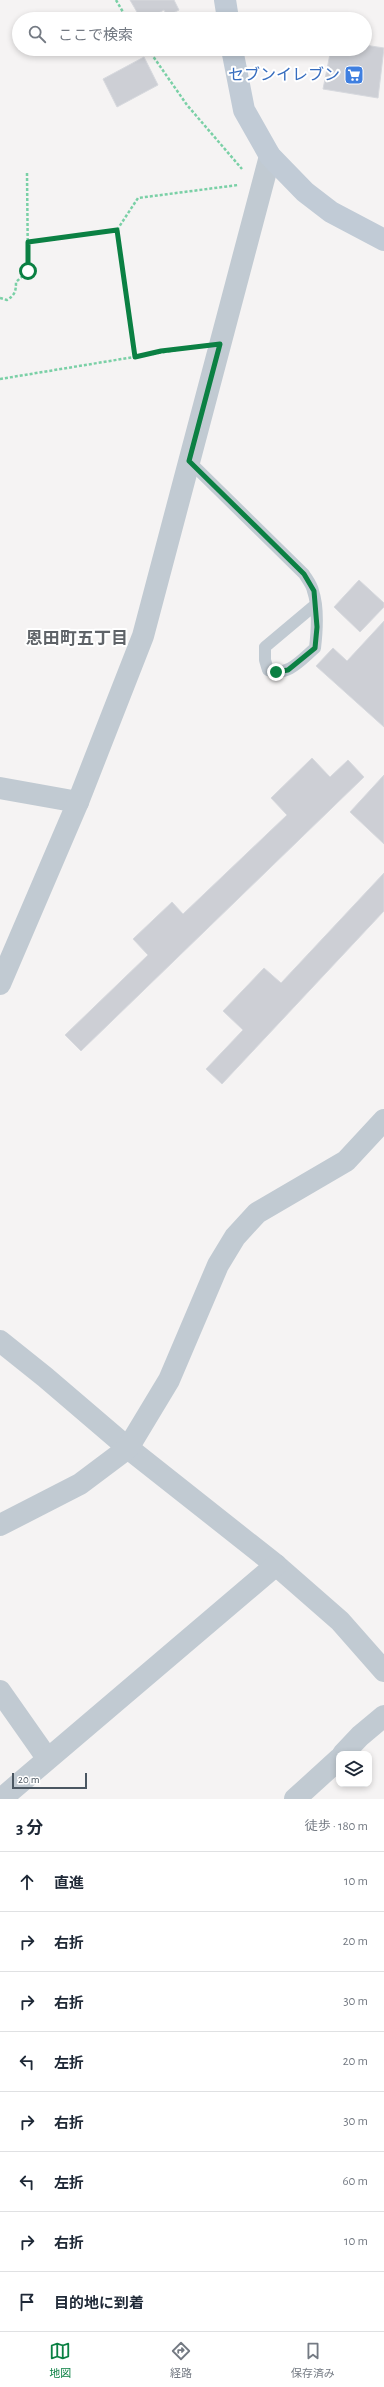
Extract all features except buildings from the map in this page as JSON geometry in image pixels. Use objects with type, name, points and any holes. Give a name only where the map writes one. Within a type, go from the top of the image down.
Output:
[{"type":"street","points":[[225,0],[227,12]]},
{"type":"street","points":[[233,56],[244,110],[270,156],[305,192],[331,212],[384,240]]},
{"type":"street","points":[[0,984],[78,802],[143,636],[270,156]]},
{"type":"street","points":[[0,788],[78,802]]},
{"type":"street","points":[[0,1525],[80,1484],[128,1448],[169,1380],[218,1265],[236,1237],[257,1213],[346,1161],[384,1120]]},
{"type":"street","points":[[0,1341],[45,1377],[128,1448],[276,1565],[340,1621],[384,1671]]},
{"type":"street","points":[[1,1799],[47,1758],[276,1565]]},
{"type":"street","points":[[0,1691],[47,1758]]},
{"type":"street","points":[[346,1751],[360,1736],[384,1716]]},
{"type":"street","points":[[296,1799],[336,1762]]},
{"type":"lane","points":[[189,461],[304,574],[314,591],[317,627],[315,648],[288,670],[276,672],[268,670],[265,660],[265,647],[315,605]]},
{"type":"path","points":[[116,0],[123,12]]},
{"type":"path","points":[[153,56],[187,105],[238,166],[263,182]]},
{"type":"path","points":[[0,298],[8,300],[13,296],[16,290],[16,282],[28,271],[27,173]]},
{"type":"path","points":[[135,357],[117,230],[138,198],[263,182]]},
{"type":"path","points":[[28,242],[117,230]]},
{"type":"path","points":[[0,379],[135,357],[161,351],[220,344]]},
{"type":"place","name":"セブンイレブン","points":[[354,75]]},
{"type":"district","name":"恩田町五丁目","points":[[77,638]]},
{"type":"route","points":[[28,271],[28,242],[117,230],[135,357],[161,351],[220,344],[189,461],[304,574],[314,591],[317,627],[315,648],[288,670],[276,672]]}]
